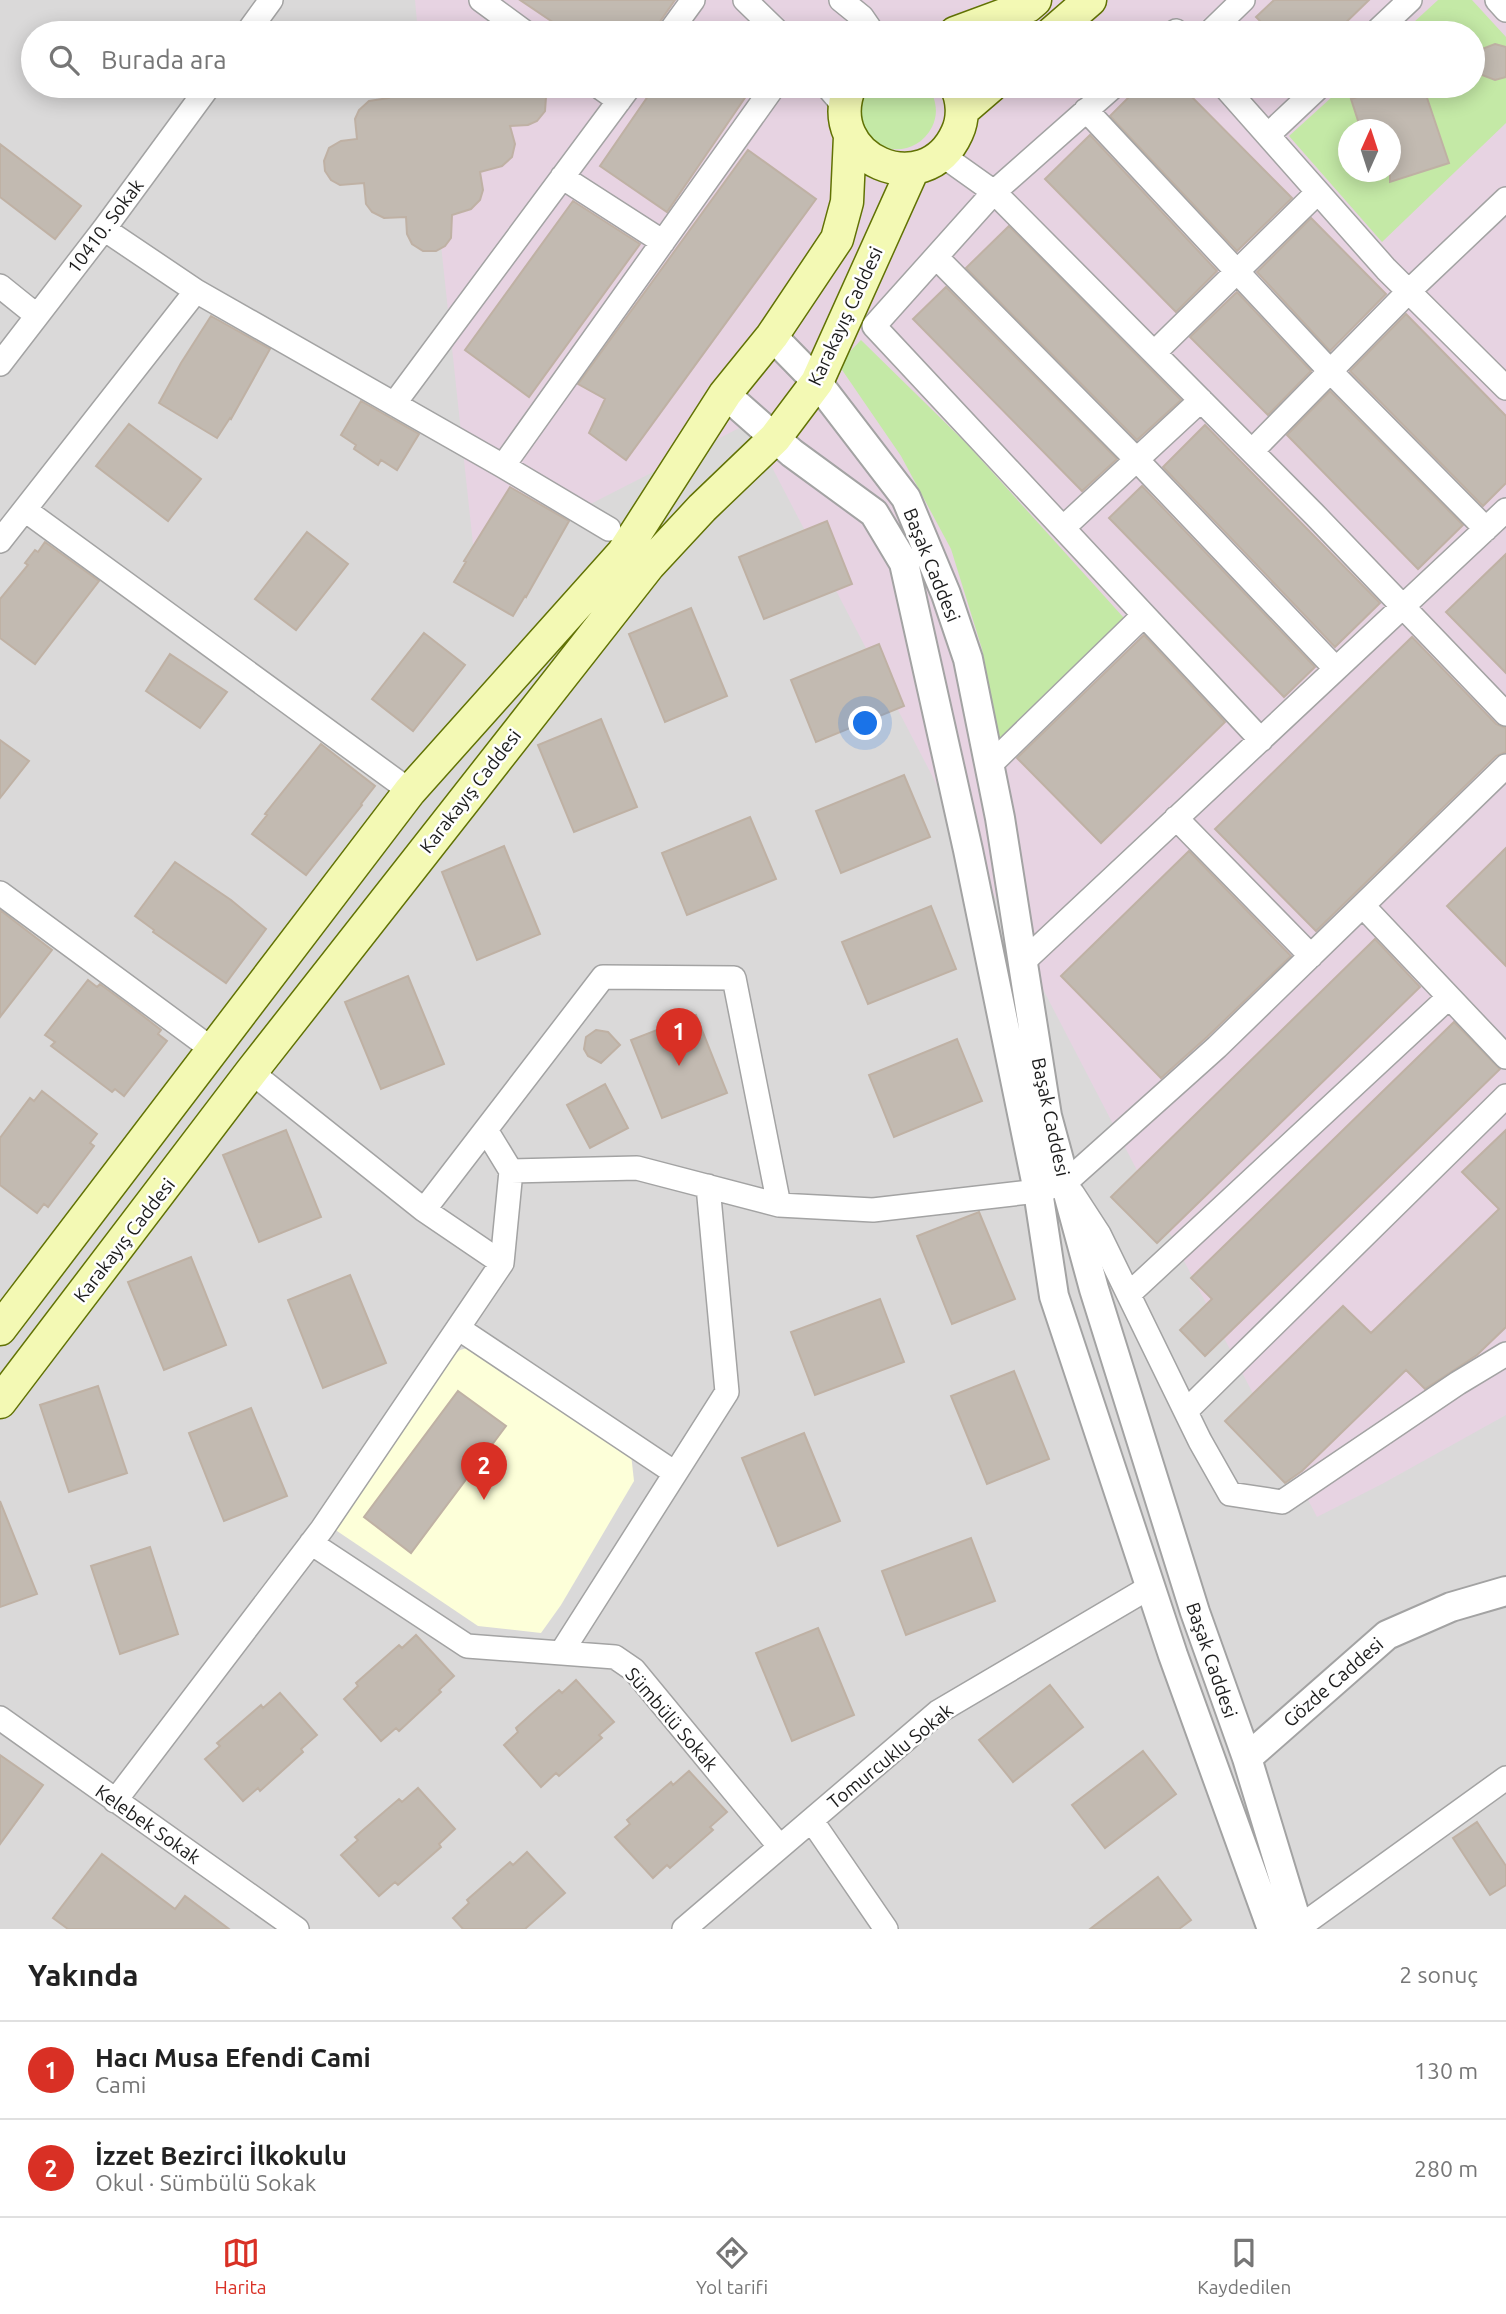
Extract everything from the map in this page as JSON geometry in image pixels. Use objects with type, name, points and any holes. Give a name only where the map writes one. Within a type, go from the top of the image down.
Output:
[{"type":"main road","points":[[987,21],[1028,6],[1035,0]]},
{"type":"main road","points":[[1066,21],[1090,0]]},
{"type":"main road","name":"Karakayış Caddesi","points":[[0,1329],[410,791],[623,553],[726,394],[772,336],[836,239],[847,202],[850,136],[842,98]]},
{"type":"main road","points":[[850,136],[859,149],[874,162],[893,169],[913,169],[929,164],[942,155],[953,142],[960,127],[959,98]]},
{"type":"main road","name":"Karakayış Caddesi","points":[[0,1402],[251,1072],[649,565],[702,508],[775,439],[817,382],[913,169]]},
{"type":"street","points":[[256,21],[271,0]]},
{"type":"street","points":[[481,0],[510,21]]},
{"type":"street","points":[[678,21],[693,0]]},
{"type":"street","points":[[745,0],[767,21]]},
{"type":"street","points":[[841,0],[865,21]]},
{"type":"street","points":[[1221,21],[1243,0]]},
{"type":"street","points":[[1388,21],[1410,0]]},
{"type":"street","name":"10410. Sokak","points":[[0,364],[200,98]]},
{"type":"street","points":[[394,404],[620,98]]},
{"type":"street","points":[[503,466],[766,98]]},
{"type":"street","points":[[1100,98],[994,192],[874,326],[1261,740]]},
{"type":"street","points":[[1235,98],[1408,292],[1506,388]]},
{"type":"street","points":[[1268,135],[1307,98]]},
{"type":"street","points":[[1086,110],[1331,371],[1486,529]]},
{"type":"street","points":[[942,155],[994,192],[1252,451],[1506,714]]},
{"type":"street","points":[[562,177],[663,242]]},
{"type":"street","points":[[1154,353],[1318,192]]},
{"type":"street","points":[[1252,451],[1408,292],[1506,199]]},
{"type":"street","points":[[104,229],[196,290],[608,529]]},
{"type":"street","points":[[936,257],[1137,460],[1336,669]]},
{"type":"street","points":[[0,286],[36,316]]},
{"type":"street","points":[[0,541],[196,290]]},
{"type":"street","name":"Başak Caddesi","points":[[772,336],[817,382],[906,498],[946,594],[968,659],[990,765],[1047,1116],[1094,1289],[1195,1612],[1247,1758],[1290,1929]]},
{"type":"street","name":"Başak Caddesi","points":[[726,394],[792,453],[874,513],[904,563],[968,850],[1038,1191],[1054,1296],[1150,1587],[1290,1929]]},
{"type":"street","points":[[1063,528],[1201,400]]},
{"type":"street","points":[[25,510],[410,791]]},
{"type":"street","points":[[1023,962],[1506,510]]},
{"type":"street","points":[[990,765],[1144,615]]},
{"type":"street","points":[[511,1171],[637,1168],[779,1205],[873,1210],[1038,1191],[1065,1183],[1217,1047],[1506,766]]},
{"type":"street","points":[[1177,818],[1311,956]]},
{"type":"street","points":[[0,892],[213,1050]]},
{"type":"street","points":[[1363,906],[1506,1058]]},
{"type":"street","points":[[424,1210],[603,977],[734,978],[779,1205]]},
{"type":"street","points":[[1129,1294],[1449,997]]},
{"type":"street","points":[[251,1072],[424,1210],[502,1263]]},
{"type":"street","points":[[1186,1411],[1506,1096]]},
{"type":"street","points":[[115,1801],[311,1543],[502,1263],[511,1171],[486,1130]]},
{"type":"street","points":[[1065,1183],[1099,1234],[1186,1411],[1230,1493],[1282,1502],[1506,1354]]},
{"type":"street","points":[[562,1653],[727,1392],[708,1186]]},
{"type":"street","points":[[458,1328],[675,1473]]},
{"type":"street","name":"Sümbülü Sokak","points":[[311,1543],[467,1646],[615,1657],[634,1670],[780,1847]]},
{"type":"street","name":"Tomurcuklu Sokak","points":[[684,1929],[938,1712],[1150,1587]]},
{"type":"street","name":"Gözde Caddesi","points":[[1247,1758],[1387,1635],[1451,1607],[1506,1591]]},
{"type":"street","name":"Kelebek Sokak","points":[[0,1718],[282,1925]]},
{"type":"street","points":[[1290,1929],[1506,1778]]},
{"type":"street","points":[[812,1821],[886,1929]]},
{"type":"shaded area","points":[[0,0],[1506,0],[1506,1929],[0,1929]]},
{"type":"shaded area","points":[[415,0],[1506,0],[1506,1415],[1317,1517],[749,423],[475,563],[425,98],[1485,98],[1485,21],[417,21]]},
{"type":"shaded area","points":[[467,1348],[631,1454],[634,1481],[561,1605],[541,1633],[478,1626],[334,1529],[450,1358]]},
{"type":"green space","points":[[1438,0],[1472,0],[1506,37],[1506,123],[1382,242],[1289,136],[1331,98],[1485,98],[1485,21],[1415,21]]},
{"type":"green space","points":[[934,98],[934,122],[924,138],[914,145],[903,149],[880,146],[863,130],[857,109],[859,99]]},
{"type":"green space","points":[[861,340],[966,443],[1124,618],[999,740],[982,649],[951,549],[901,456],[838,364]]},
{"type":"building","points":[[520,0],[675,0],[660,21],[551,21]]},
{"type":"building","points":[[1274,0],[1369,0],[1347,21],[1260,21],[1256,17]]},
{"type":"building","points":[[1495,44],[1506,47],[1506,77],[1495,80],[1485,76],[1485,48]]},
{"type":"building","points":[[389,98],[546,98],[545,111],[537,121],[528,125],[510,126],[515,144],[512,157],[502,166],[480,172],[483,190],[480,200],[471,209],[452,215],[451,238],[445,246],[436,251],[423,251],[412,244],[407,234],[406,217],[384,218],[372,212],[366,204],[364,183],[340,185],[331,180],[325,171],[324,161],[329,148],[341,141],[357,139],[355,119],[359,110],[369,101]]},
{"type":"building","points":[[647,98],[745,98],[667,212],[600,166]]},
{"type":"building","points":[[1128,98],[1193,98],[1292,198],[1237,251],[1110,116]]},
{"type":"building","points":[[1354,98],[1427,98],[1449,163],[1401,178],[1401,119],[1357,119],[1351,99]]},
{"type":"building","points":[[1090,135],[1217,271],[1176,312],[1045,179]]},
{"type":"building","points":[[0,144],[81,206],[55,239],[0,197]]},
{"type":"building","points":[[748,150],[816,199],[626,460],[589,433],[605,399],[578,384]]},
{"type":"building","points":[[573,201],[640,244],[529,397],[465,350]]},
{"type":"building","points":[[1311,218],[1386,294],[1330,351],[1257,272]]},
{"type":"building","points":[[1009,226],[1181,400],[1137,440],[966,268]]},
{"type":"building","points":[[946,287],[1117,459],[1082,491],[913,319]]},
{"type":"building","points":[[1237,292],[1311,371],[1268,415],[1190,337]]},
{"type":"building","points":[[1406,314],[1506,416],[1506,483],[1483,506],[1350,371]]},
{"type":"building","points":[[211,316],[270,349],[231,419],[217,438],[159,403]]},
{"type":"building","points":[[1330,391],[1463,525],[1418,569],[1287,435]]},
{"type":"building","points":[[361,401],[419,434],[397,470],[381,460],[378,465],[354,449],[356,445],[341,435]]},
{"type":"building","points":[[129,424],[201,479],[168,521],[96,466]]},
{"type":"building","points":[[1205,425],[1380,603],[1335,647],[1163,467]]},
{"type":"building","points":[[1142,486],[1315,667],[1284,697],[1109,518]]},
{"type":"building","points":[[510,487],[569,521],[513,616],[454,582]]},
{"type":"building","points":[[827,521],[852,584],[764,619],[739,557]]},
{"type":"building","points":[[307,532],[348,564],[296,630],[255,599]]},
{"type":"building","points":[[45,542],[99,581],[35,664],[0,638],[0,599],[28,565],[25,563],[35,550],[38,552]]},
{"type":"building","points":[[1506,554],[1506,673],[1446,612]]},
{"type":"building","points":[[691,608],[727,696],[665,722],[629,634]]},
{"type":"building","points":[[424,633],[465,665],[413,731],[372,699]]},
{"type":"building","points":[[1144,635],[1225,722],[1101,843],[1017,758]]},
{"type":"building","points":[[1412,637],[1496,724],[1506,728],[1506,752],[1496,756],[1316,931],[1215,829]]},
{"type":"building","points":[[879,644],[904,706],[816,742],[791,680]]},
{"type":"building","points":[[170,654],[227,692],[200,728],[146,691]]},
{"type":"building","points":[[601,719],[637,807],[574,832],[538,745]]},
{"type":"building","points":[[0,740],[29,761],[0,798]]},
{"type":"building","points":[[321,744],[375,786],[306,875],[252,834]]},
{"type":"building","points":[[904,775],[930,837],[841,873],[816,811]]},
{"type":"building","points":[[750,817],[776,879],[687,915],[662,853]]},
{"type":"building","points":[[504,846],[540,934],[477,960],[442,872]]},
{"type":"building","points":[[1506,848],[1506,966],[1447,906]]},
{"type":"building","points":[[1189,851],[1291,956],[1161,1078],[1061,976]]},
{"type":"building","points":[[175,862],[231,900],[266,929],[226,983],[153,932],[154,930],[135,916]]},
{"type":"building","points":[[931,906],[956,969],[868,1004],[842,942]]},
{"type":"building","points":[[0,910],[52,950],[0,1017]]},
{"type":"building","points":[[1375,939],[1420,987],[1157,1243],[1111,1197]]},
{"type":"building","points":[[408,976],[444,1064],[381,1089],[345,1002]]},
{"type":"building","points":[[88,980],[97,987],[100,984],[138,1012],[161,1030],[158,1034],[167,1041],[124,1096],[115,1089],[112,1092],[51,1046],[55,1042],[45,1035]]},
{"type":"building","points":[[696,1015],[727,1093],[662,1118],[631,1040]]},
{"type":"building","points":[[1454,1022],[1500,1069],[1205,1356],[1180,1330],[1212,1299],[1191,1278]]},
{"type":"building","points":[[596,1030],[608,1032],[620,1045],[601,1063],[588,1056],[584,1049],[586,1037]]},
{"type":"building","points":[[957,1039],[982,1101],[894,1137],[869,1075]]},
{"type":"building","points":[[605,1084],[628,1128],[590,1148],[567,1105]]},
{"type":"building","points":[[42,1091],[97,1134],[90,1143],[94,1146],[48,1207],[44,1204],[37,1213],[0,1185],[0,1138],[30,1098],[34,1101]]},
{"type":"building","points":[[286,1130],[321,1217],[259,1242],[223,1155]]},
{"type":"building","points":[[1506,1130],[1506,1327],[1477,1355],[1425,1389],[1406,1370],[1302,1471],[1285,1483],[1225,1421],[1343,1306],[1371,1333],[1499,1209],[1462,1172]]},
{"type":"building","points":[[979,1212],[1015,1299],[952,1324],[917,1236]]},
{"type":"building","points":[[191,1257],[226,1345],[164,1370],[128,1282]]},
{"type":"building","points":[[350,1275],[386,1363],[323,1388],[288,1300]]},
{"type":"building","points":[[880,1299],[904,1362],[815,1395],[791,1332]]},
{"type":"building","points":[[1014,1371],[1049,1459],[987,1484],[951,1396]]},
{"type":"building","points":[[98,1386],[127,1473],[69,1492],[40,1405]]},
{"type":"building","points":[[458,1391],[506,1426],[411,1553],[364,1517]]},
{"type":"building","points":[[251,1408],[287,1496],[224,1521],[189,1433]]},
{"type":"building","points":[[804,1433],[840,1521],[778,1546],[742,1458]]},
{"type":"building","points":[[0,1501],[37,1594],[0,1607]]},
{"type":"building","points":[[971,1538],[995,1601],[906,1635],[882,1571]]},
{"type":"building","points":[[150,1547],[178,1634],[120,1654],[91,1566]]},
{"type":"building","points":[[818,1628],[854,1715],[792,1741],[756,1653]]},
{"type":"building","points":[[416,1635],[454,1676],[439,1690],[441,1692],[399,1731],[396,1728],[381,1741],[344,1699],[358,1686],[356,1683],[399,1645],[402,1648]]},
{"type":"building","points":[[576,1680],[614,1722],[599,1735],[602,1738],[559,1776],[556,1773],[541,1787],[504,1745],[518,1732],[516,1728],[538,1708],[559,1690],[562,1693]]},
{"type":"building","points":[[1050,1685],[1083,1727],[1013,1782],[979,1740]]},
{"type":"building","points":[[280,1693],[317,1735],[301,1749],[303,1752],[260,1791],[258,1788],[243,1801],[205,1759],[220,1746],[217,1743],[261,1705],[263,1708]]},
{"type":"building","points":[[1143,1751],[1176,1794],[1105,1848],[1072,1805]]},
{"type":"building","points":[[0,1755],[43,1785],[0,1844]]},
{"type":"building","points":[[689,1771],[727,1812],[710,1827],[713,1830],[670,1868],[667,1865],[653,1878],[615,1837],[630,1824],[627,1820],[671,1782],[673,1785]]},
{"type":"building","points":[[418,1788],[455,1829],[439,1844],[441,1847],[398,1885],[395,1882],[379,1896],[341,1855],[358,1840],[355,1837],[363,1830],[399,1799],[402,1802]]},
{"type":"building","points":[[1477,1822],[1506,1866],[1506,1885],[1490,1895],[1453,1838]]},
{"type":"building","points":[[527,1852],[565,1893],[525,1929],[463,1929],[453,1918],[469,1903],[467,1900],[510,1862],[513,1865]]},
{"type":"building","points":[[102,1854],[175,1909],[185,1896],[229,1929],[68,1929],[53,1918]]},
{"type":"building","points":[[1158,1877],[1191,1920],[1179,1929],[1090,1929]]},
{"type":"place","name":"Hacı Musa Efendi Cami","points":[[679,1066]]},
{"type":"place","name":"İzzet Bezirci İlkokulu","points":[[484,1500]]}]
